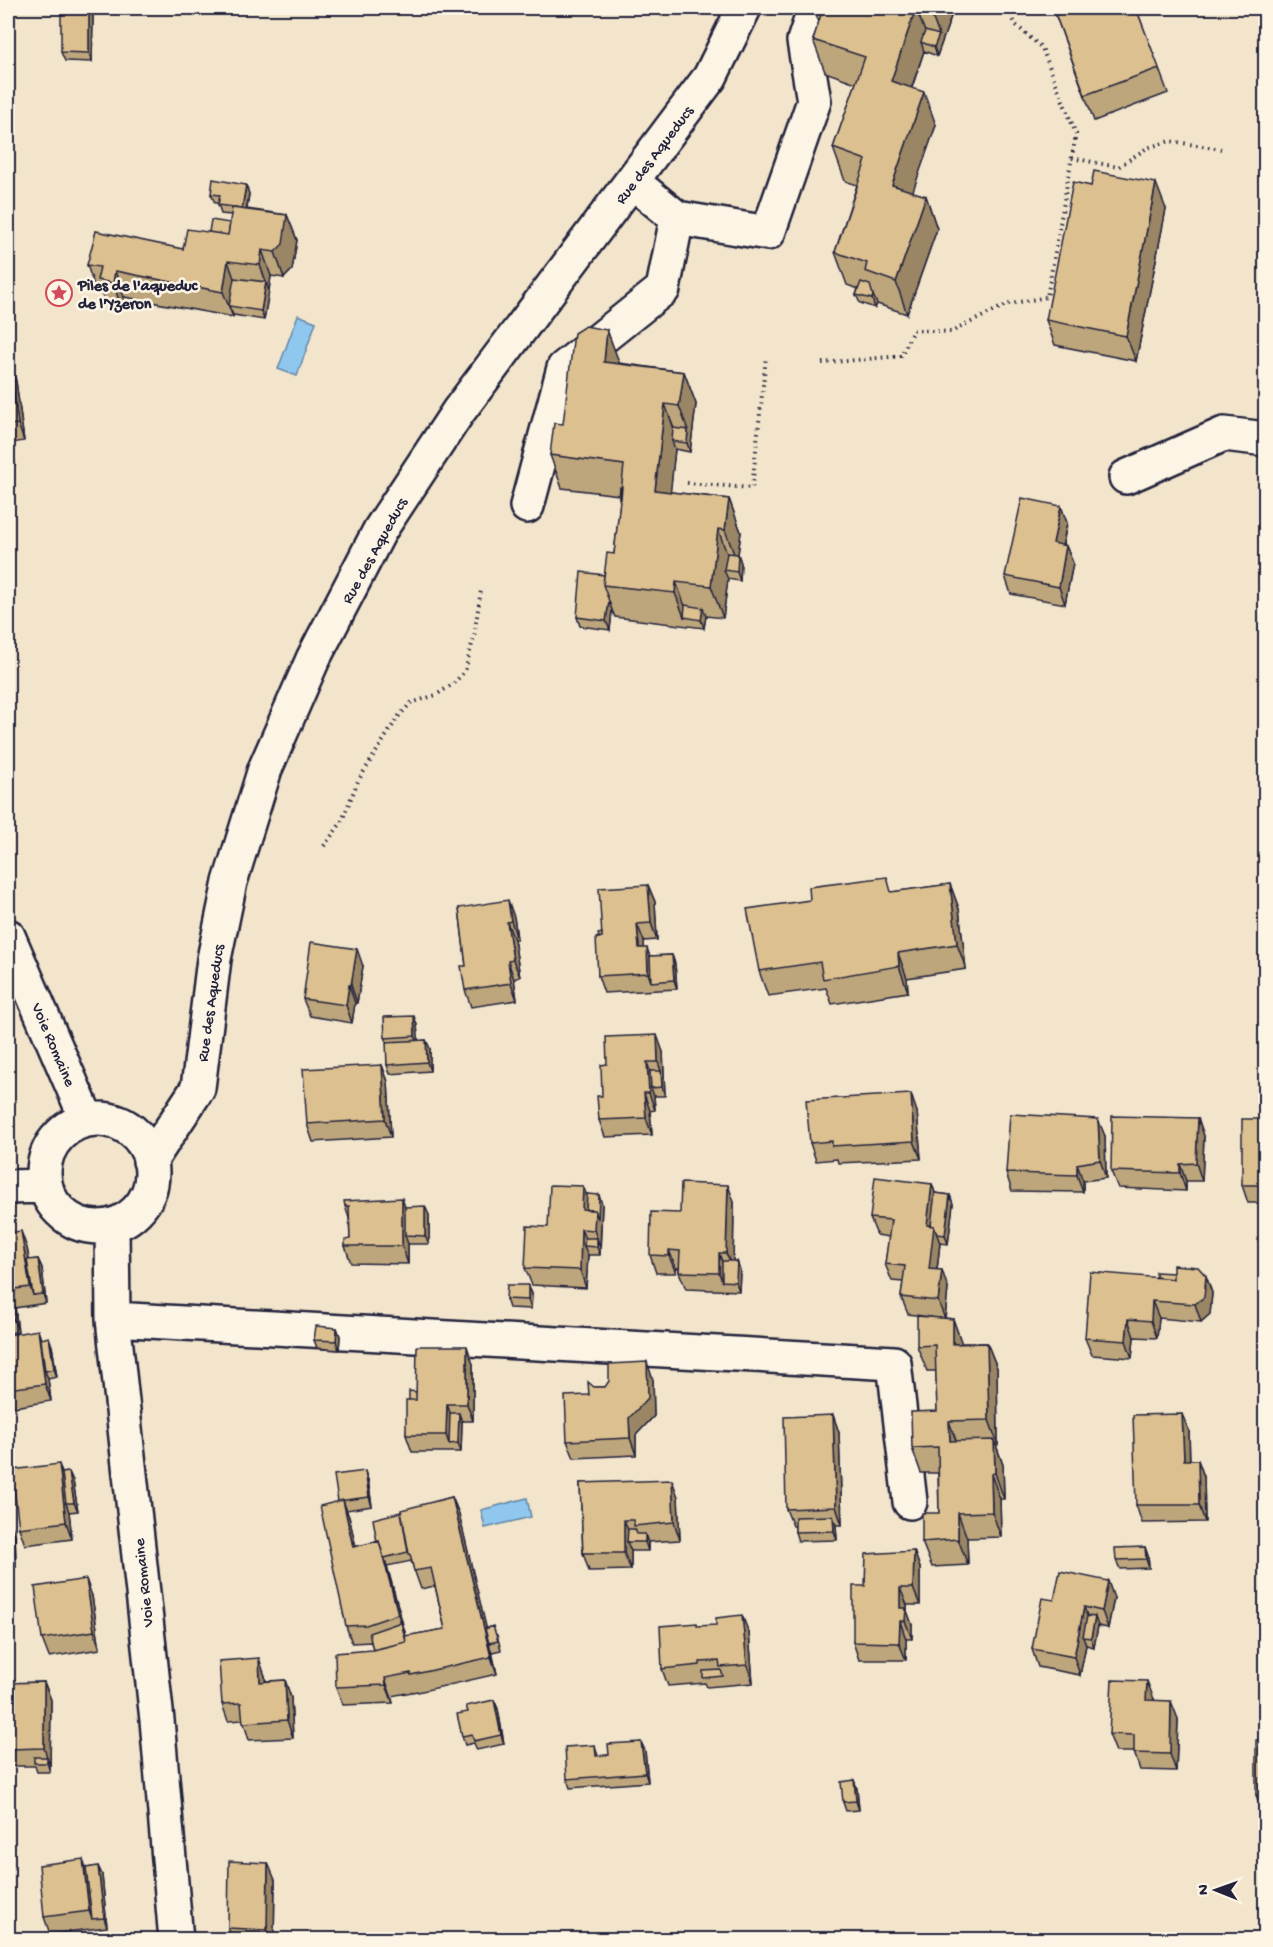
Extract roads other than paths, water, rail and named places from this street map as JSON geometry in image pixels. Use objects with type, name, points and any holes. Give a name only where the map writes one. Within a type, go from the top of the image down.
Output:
[{"type":"street","name":"Rue des Aqueducs","points":[[150,1161],[198,1088],[214,958],[230,882],[265,769],[313,659],[380,530],[458,412],[710,77],[744,8]]},
{"type":"street","points":[[633,182],[677,218],[768,233],[814,101],[804,41],[815,8]]},
{"type":"street","points":[[527,506],[564,368],[663,289],[677,218]]},
{"type":"street","points":[[1126,477],[1224,434],[1266,439]]},
{"type":"street","name":"Voie Romaine","points":[[8,936],[87,1120]]},
{"type":"street","points":[[101,1119],[127,1128],[142,1142],[150,1161],[152,1178],[148,1194],[140,1208],[128,1219],[112,1226],[95,1228],[78,1224],[63,1215],[51,1202],[45,1186],[43,1168],[48,1151],[57,1137],[71,1126],[87,1120],[101,1119]]},
{"type":"street","points":[[8,1187],[45,1186]]},
{"type":"street","name":"Voie Romaine","points":[[112,1226],[113,1319],[157,1720],[176,1940]]},
{"type":"street","points":[[113,1319],[894,1363],[910,1502]]},
{"type":"water","points":[[298,315],[316,322],[297,376],[278,369]]},
{"type":"water","points":[[527,1498],[531,1517],[485,1528],[481,1510]]},
{"type":"place","name":"Piles de l'aqueduc de l'Yzeron","points":[[59,293]]}]
